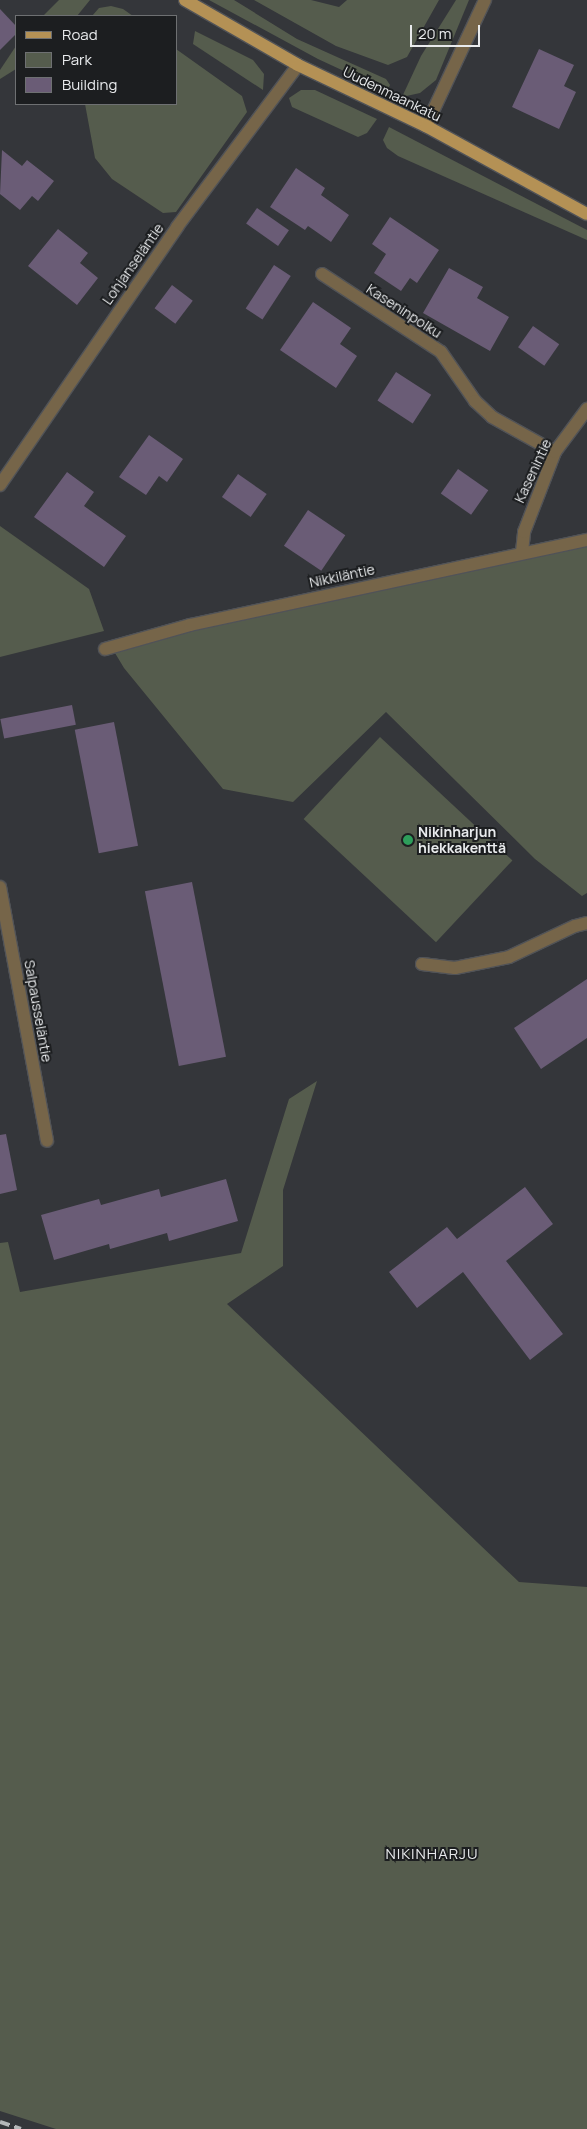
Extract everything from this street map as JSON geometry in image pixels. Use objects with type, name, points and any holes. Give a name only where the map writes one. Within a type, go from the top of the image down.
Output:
[{"type":"main road","name":"Uudenmaankatu","points":[[186,0],[298,65],[426,126],[587,214]]},
{"type":"street","points":[[426,126],[485,0]]},
{"type":"street","name":"Lohjanseläntie","points":[[0,485],[177,227],[298,65]]},
{"type":"street","name":"Kaseninpolku","points":[[322,274],[441,352],[475,401],[492,417],[555,452]]},
{"type":"street","name":"Kasenintie","points":[[522,552],[524,532],[555,452],[587,409]]},
{"type":"street","name":"Nikkiläntie","points":[[105,649],[190,625],[522,552],[587,540]]},
{"type":"street","name":"Salpausseläntie","points":[[0,887],[47,1141]]},
{"type":"street","points":[[422,964],[455,968],[509,957],[575,926],[587,924]]},
{"type":"green space","points":[[59,0],[90,0],[78,15],[44,15]]},
{"type":"green space","points":[[209,0],[234,0],[297,39],[386,79],[390,85],[387,91],[318,59]]},
{"type":"green space","points":[[254,0],[311,0],[339,7],[347,0],[439,0],[407,57],[388,65],[336,46]]},
{"type":"green space","points":[[456,0],[469,0],[436,80],[420,93],[402,97],[421,56]]},
{"type":"green space","points":[[111,6],[123,9],[132,15],[93,15],[99,8]]},
{"type":"green space","points":[[195,31],[253,60],[264,74],[263,90],[193,44]]},
{"type":"green space","points":[[15,48],[15,70],[0,79],[0,70]]},
{"type":"green space","points":[[178,50],[242,96],[247,112],[176,212],[163,213],[112,179],[95,158],[85,105],[178,105]]},
{"type":"green space","points":[[301,90],[315,90],[377,119],[367,133],[358,137],[292,107],[289,98]]},
{"type":"green space","points":[[389,127],[587,230],[587,240],[398,156],[387,148],[383,140]]},
{"type":"green space","points":[[0,526],[89,589],[104,631],[0,657]]},
{"type":"green space","points":[[587,546],[587,893],[582,896],[535,859],[386,712],[293,802],[223,789],[124,668],[115,653],[192,631]]},
{"type":"green space","name":"Nikinharjun hiekkakenttä","points":[[380,737],[512,860],[436,942],[304,819]]},
{"type":"green space","points":[[317,1081],[283,1190],[283,1266],[227,1304],[519,1582],[587,1587],[587,2129],[56,2129],[0,2111],[0,1243],[8,1242],[20,1292],[241,1253],[289,1099]]},
{"type":"building","points":[[0,9],[15,25],[15,35],[0,50]]},
{"type":"building","points":[[539,49],[574,65],[564,86],[576,92],[559,129],[512,107]]},
{"type":"building","points":[[2,150],[22,166],[27,160],[54,181],[38,201],[32,196],[20,210],[0,194]]},
{"type":"building","points":[[296,168],[325,188],[321,195],[349,215],[331,242],[308,226],[305,230],[270,207]]},
{"type":"building","points":[[257,208],[289,230],[278,246],[246,224]]},
{"type":"building","points":[[390,217],[439,250],[417,283],[410,278],[401,291],[374,273],[386,254],[372,244]]},
{"type":"building","points":[[58,229],[88,253],[80,263],[98,278],[77,305],[28,266]]},
{"type":"building","points":[[274,265],[291,276],[262,320],[246,309]]},
{"type":"building","points":[[449,268],[483,287],[477,298],[509,317],[490,351],[423,313]]},
{"type":"building","points":[[172,285],[193,301],[175,324],[155,308]]},
{"type":"building","points":[[313,302],[351,328],[340,344],[357,356],[336,388],[280,350]]},
{"type":"building","points":[[533,326],[559,344],[544,366],[518,347]]},
{"type":"building","points":[[396,372],[431,395],[413,423],[377,401]]},
{"type":"building","points":[[149,435],[183,459],[167,482],[159,476],[146,495],[119,477]]},
{"type":"building","points":[[458,469],[488,490],[471,515],[441,494]]},
{"type":"building","points":[[67,472],[94,492],[84,506],[126,536],[104,567],[34,517]]},
{"type":"building","points":[[238,474],[267,494],[251,517],[222,497]]},
{"type":"building","points":[[308,510],[345,535],[321,571],[284,546]]},
{"type":"building","points":[[72,705],[76,725],[4,739],[0,719]]},
{"type":"building","points":[[114,722],[138,846],[99,853],[75,730]]},
{"type":"building","points":[[192,882],[226,1057],[179,1066],[145,891]]},
{"type":"building","points":[[587,979],[587,1038],[541,1069],[514,1028]]},
{"type":"building","points":[[6,1134],[17,1190],[0,1194],[0,1135]]},
{"type":"building","points":[[226,1179],[238,1221],[169,1241],[167,1233],[110,1249],[109,1244],[54,1260],[41,1215],[99,1199],[101,1205],[159,1189],[161,1197]]},
{"type":"building","points":[[525,1187],[553,1224],[506,1261],[563,1334],[530,1360],[463,1272],[417,1308],[389,1272],[447,1227],[457,1239]]},
{"type":"railway","points":[[0,2122],[21,2129]]},
{"type":"place","name":"Nikinharjun hiekkakenttä","points":[[408,840]]},
{"type":"district","name":"NIKINHARJU","points":[[432,1854]]}]
